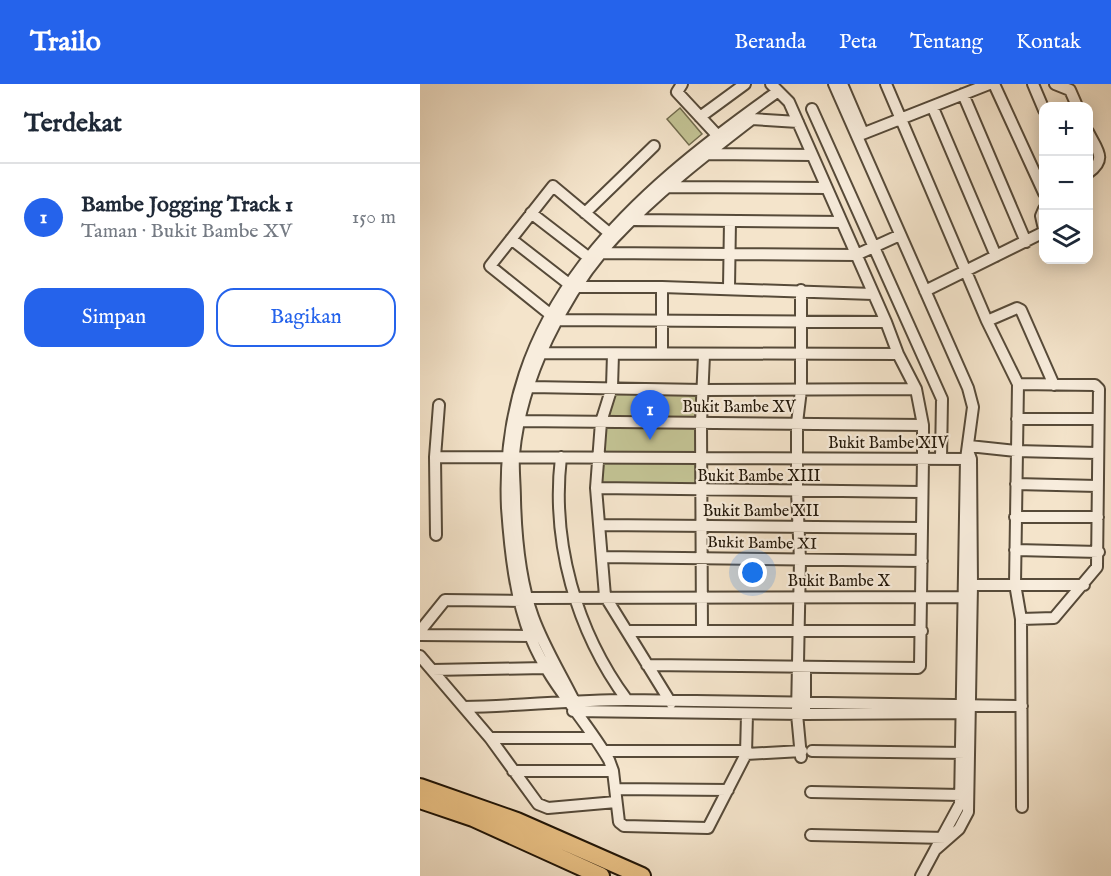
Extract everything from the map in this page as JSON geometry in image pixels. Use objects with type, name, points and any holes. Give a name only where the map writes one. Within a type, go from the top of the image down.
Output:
[{"type":"highway","points":[[420,787],[517,821],[642,876]]},
{"type":"highway","points":[[420,800],[473,818],[602,876]]},
{"type":"street","points":[[682,84],[677,92],[717,135]]},
{"type":"street","points":[[700,117],[745,84]]},
{"type":"street","points":[[834,84],[860,135]]},
{"type":"street","points":[[842,84],[900,235],[968,388],[972,406],[967,598],[968,708],[961,795],[963,811]]},
{"type":"street","points":[[886,84],[987,321],[1009,371],[1018,384],[1015,584],[1021,619],[1022,807]]},
{"type":"street","points":[[860,135],[933,108],[988,84]]},
{"type":"street","points":[[994,84],[1039,182]]},
{"type":"street","points":[[1033,84],[1041,102]]},
{"type":"street","points":[[1056,84],[1070,90],[1075,102]]},
{"type":"street","points":[[647,664],[918,668],[922,631],[920,597],[923,425],[916,389],[898,354],[886,321],[789,102],[774,88],[749,116],[634,220],[602,253],[575,287],[555,317],[521,380],[510,456],[516,527],[530,636],[544,668],[604,752],[613,771],[619,822],[624,826],[707,829],[746,752],[747,714]]},
{"type":"street","points":[[963,94],[1026,242]]},
{"type":"street","points":[[933,108],[996,256]]},
{"type":"street","points":[[812,109],[942,399],[941,459]]},
{"type":"street","points":[[575,287],[588,257],[608,232],[676,169],[717,135],[749,116],[798,122]]},
{"type":"street","points":[[1093,141],[1100,158],[1098,166],[1093,170]]},
{"type":"street","points":[[585,213],[654,146]]},
{"type":"street","points":[[706,154],[812,155]]},
{"type":"street","points":[[608,232],[553,186],[490,266],[555,317],[661,321],[886,321]]},
{"type":"street","points":[[669,187],[827,188]]},
{"type":"street","points":[[531,213],[588,257]]},
{"type":"street","points":[[634,220],[842,222]]},
{"type":"street","points":[[729,288],[730,221]]},
{"type":"street","points":[[925,291],[1039,234]]},
{"type":"street","points":[[602,253],[856,255],[900,235]]},
{"type":"street","points":[[511,239],[575,287],[729,288],[873,294]]},
{"type":"street","points":[[662,287],[662,352]]},
{"type":"street","points":[[801,290],[800,408],[803,527],[801,730],[805,753]]},
{"type":"street","points":[[987,321],[1017,308],[1021,310],[1054,384]]},
{"type":"street","points":[[510,456],[540,352],[555,317]]},
{"type":"street","points":[[540,352],[613,354],[662,352],[704,355],[898,354]]},
{"type":"street","points":[[613,354],[612,387],[601,422],[598,457],[597,488],[604,596],[629,631],[671,703]]},
{"type":"street","points":[[702,631],[701,423],[704,355]]},
{"type":"street","points":[[1018,384],[1099,387],[1097,453],[1099,552],[1096,571],[1054,618],[1021,619]]},
{"type":"street","points":[[530,387],[703,390],[916,389]]},
{"type":"street","points":[[436,535],[435,457],[439,405]]},
{"type":"street","points":[[1017,419],[1098,419]]},
{"type":"street","name":"Bukit Bambe XV","points":[[520,421],[923,425]]},
{"type":"street","name":"Bukit Bambe XIV","points":[[435,457],[941,459],[969,454],[1016,451],[1097,453]]},
{"type":"street","points":[[967,598],[972,585],[969,454]]},
{"type":"street","points":[[561,457],[558,512],[563,549],[575,599],[612,681],[627,700]]},
{"type":"street","points":[[1016,484],[1097,486]]},
{"type":"street","name":"Bukit Bambe XIII","points":[[597,488],[921,492]]},
{"type":"street","points":[[1015,517],[1098,517]]},
{"type":"street","name":"Bukit Bambe XII","points":[[600,525],[922,528]]},
{"type":"street","points":[[1015,550],[1099,552]]},
{"type":"street","name":"Bukit Bambe XI","points":[[602,557],[922,561]]},
{"type":"street","points":[[972,585],[1084,585]]},
{"type":"street","name":"Bukit Bambe X","points":[[420,633],[445,600],[575,599],[604,596],[967,598]]},
{"type":"street","points":[[525,600],[569,705]]},
{"type":"street","points":[[629,631],[922,631]]},
{"type":"street","points":[[420,633],[530,636]]},
{"type":"street","points":[[420,656],[490,738],[534,800],[543,806],[616,802]]},
{"type":"street","points":[[432,670],[544,668]]},
{"type":"street","points":[[464,707],[569,705],[627,700],[801,708],[1022,706]]},
{"type":"street","points":[[569,705],[747,714],[801,708]]},
{"type":"street","points":[[490,738],[592,738]]},
{"type":"street","points":[[604,752],[965,753]]},
{"type":"street","points":[[921,876],[935,850],[955,827],[963,811],[965,753]]},
{"type":"street","points":[[513,771],[613,771]]},
{"type":"street","points":[[616,789],[728,790]]},
{"type":"street","points":[[812,792],[961,795]]},
{"type":"street","points":[[811,835],[944,838]]},
{"type":"green space","points":[[680,108],[702,134],[689,145],[667,119]]},
{"type":"green space","points":[[612,387],[703,390],[701,491],[597,488],[598,457]]},
{"type":"place","name":"Bambe Jogging Track 1","points":[[650,440]]}]
